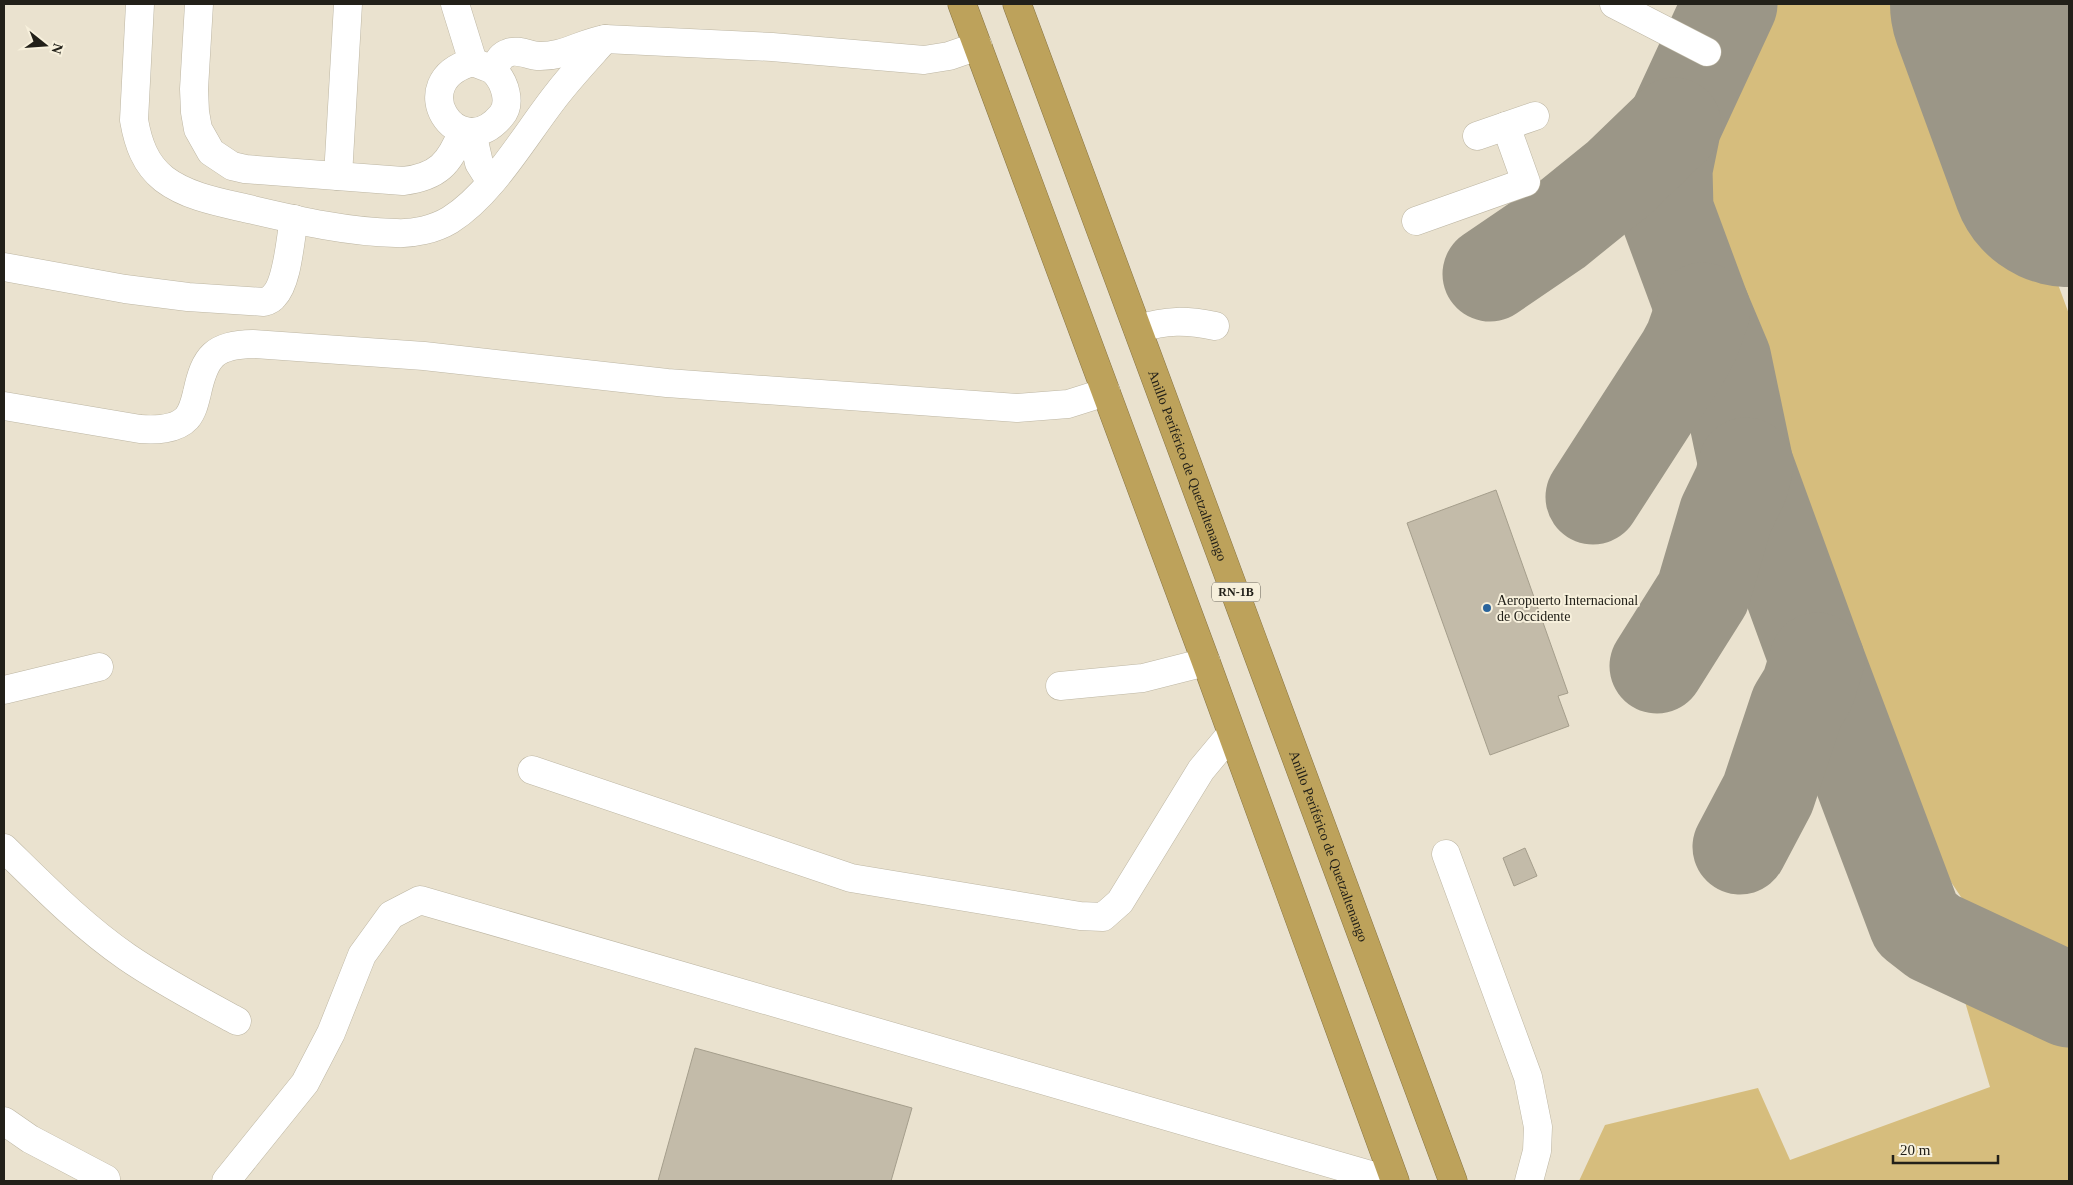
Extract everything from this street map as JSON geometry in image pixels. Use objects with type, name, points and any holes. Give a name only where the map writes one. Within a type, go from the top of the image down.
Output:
[{"type":"highway","points":[[962,4],[1206,662],[1395,1181]]},
{"type":"highway","points":[[1002,4],[1028,34]]},
{"type":"highway","name":"Anillo Periférico de Quetzaltenango","points":[[1017,4],[1453,1181]]},
{"type":"street","points":[[140,4],[134,120],[137,138],[143,154],[151,167],[164,179],[182,189],[212,200],[338,228],[397,234],[424,231],[448,221],[473,204],[558,93],[605,39]]},
{"type":"street","points":[[200,4],[194,90],[198,129],[211,152],[232,166],[246,170],[403,181],[432,174],[446,163],[467,132]]},
{"type":"street","points":[[338,176],[348,4]]},
{"type":"street","points":[[455,4],[483,66],[503,82],[506,98],[503,114],[492,126],[467,132],[453,126],[440,111],[439,91],[448,74],[483,66],[512,52],[538,56],[554,55],[569,52],[594,41],[605,39],[772,47],[924,60],[949,56],[978,46]]},
{"type":"street","points":[[1614,4],[1708,52]]},
{"type":"street","points":[[1477,136],[1535,116]]},
{"type":"street","points":[[1416,221],[1526,182],[1506,126]]},
{"type":"street","points":[[467,132],[479,163],[491,182]]},
{"type":"street","points":[[4,267],[125,289],[179,296],[264,302],[274,297],[279,290],[294,219]]},
{"type":"street","points":[[1138,329],[1177,321],[1215,326]]},
{"type":"street","points":[[4,406],[140,429],[159,430],[174,426],[187,418],[194,405],[200,378],[207,361],[219,350],[232,344],[424,356],[668,383],[1017,408],[1068,404],[1106,392]]},
{"type":"street","points":[[1060,686],[1143,678],[1206,662]]},
{"type":"street","points":[[4,690],[99,667]]},
{"type":"street","points":[[532,770],[850,878],[1080,916],[1103,917],[1120,902],[1201,770],[1231,734]]},
{"type":"street","points":[[4,848],[80,920],[127,957],[194,998],[237,1021]]},
{"type":"street","points":[[1446,854],[1528,1077],[1538,1127],[1537,1151],[1528,1181]]},
{"type":"street","points":[[226,1181],[305,1083],[331,1033],[362,954],[391,915],[420,900],[1391,1181]]},
{"type":"street","points":[[4,1121],[30,1139],[106,1179]]},
{"type":"shaded area","points":[[1775,4],[1954,4],[2069,314],[2069,964],[2015,940],[1967,906],[1937,861],[1705,220],[1704,190],[1714,143],[1732,95]]},
{"type":"shaded area","points":[[1963,995],[2069,1041],[2069,1181],[1579,1181],[1605,1125],[1758,1088],[1790,1160],[1990,1087]]},
{"type":"building","name":"Aeropuerto Internacional de Occidente","points":[[1496,490],[1568,693],[1558,696],[1569,726],[1490,755],[1407,523]]},
{"type":"building","points":[[1525,848],[1537,876],[1514,886],[1503,858]]},
{"type":"building","points":[[695,1048],[912,1108],[891,1181],[658,1181]]},
{"type":"taxiway","points":[[1730,4],[1674,125],[1665,169],[1666,210],[1703,310],[1724,360],[1746,465],[1916,923],[1934,937],[2069,1000]]},
{"type":"taxiway","points":[[1490,274],[1556,229],[1619,178],[1674,125]]},
{"type":"taxiway","points":[[1593,497],[1684,356],[1692,341],[1703,310]]},
{"type":"taxiway","points":[[1657,666],[1703,593],[1726,515],[1741,484],[1746,465]]},
{"type":"taxiway","points":[[1740,847],[1768,794],[1797,707],[1808,689],[1817,660]]},
{"type":"runway","points":[[2009,4],[2069,168]]},
{"type":"place","name":"Aeropuerto Internacional de Occidente","points":[[1487,608]]}]
